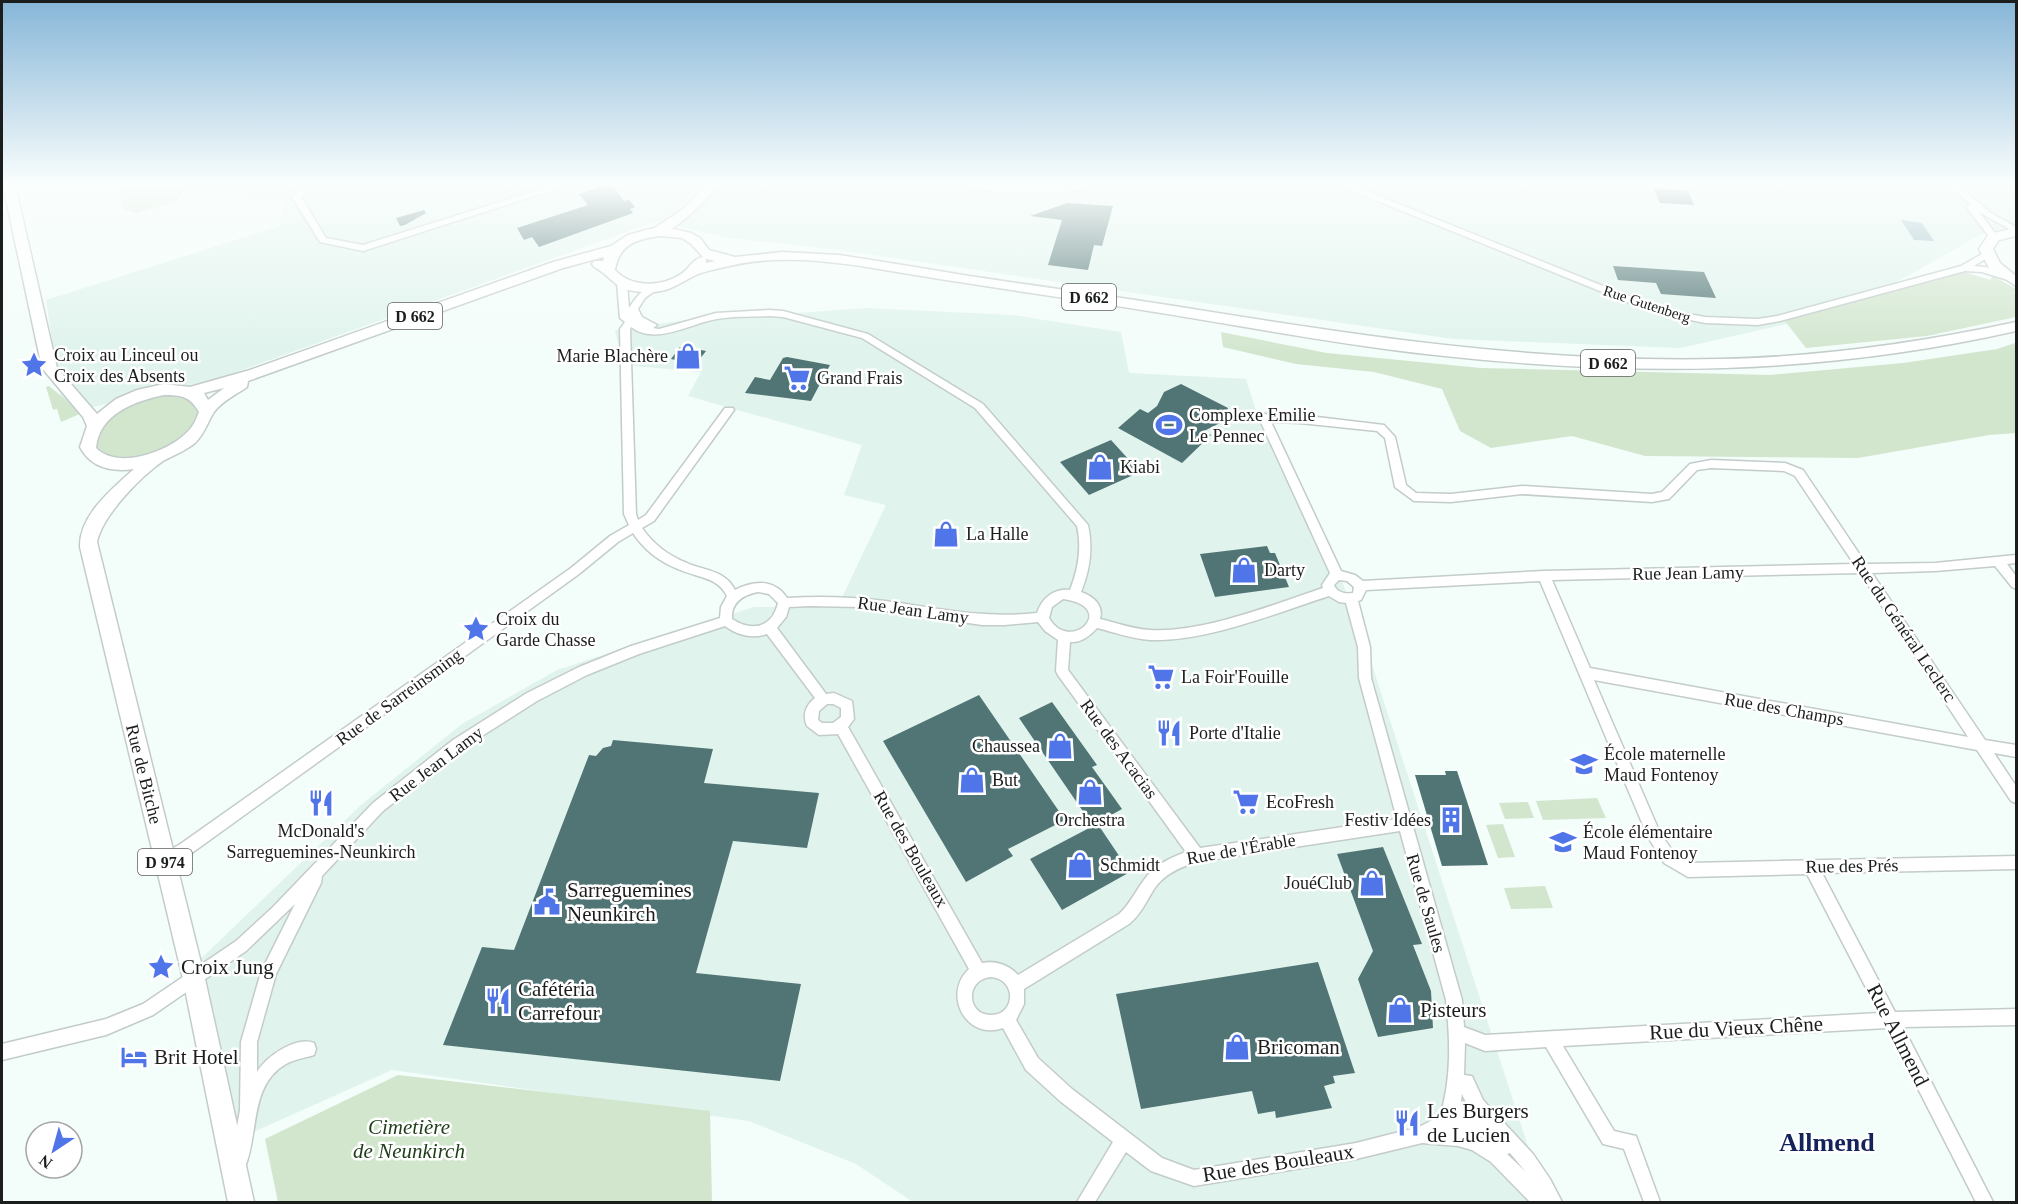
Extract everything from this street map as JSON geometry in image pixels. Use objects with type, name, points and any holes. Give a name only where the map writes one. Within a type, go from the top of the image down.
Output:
[{"type":"main road","points":[[22,241],[50,368],[57,381],[75,395],[89,412],[94,425]]},
{"type":"main road","points":[[627,241],[609,258],[609,268],[615,279],[631,286],[655,287],[677,282],[694,271],[702,261],[700,245],[695,241]]},
{"type":"main road","points":[[1990,241],[1987,244],[1987,254],[1994,265],[2012,279]]},
{"type":"main road","name":"D 662","points":[[190,392],[255,374],[576,260],[617,249]]},
{"type":"main road","name":"D 662","points":[[702,251],[716,257],[745,260]]},
{"type":"main road","name":"D 662","points":[[694,271],[745,260],[804,255],[843,258],[977,282],[1158,306],[1367,341],[1463,353],[1573,361],[1701,364],[1824,357],[1912,347],[2016,327]]},
{"type":"main road","points":[[576,260],[609,268]]},
{"type":"main road","name":"D 662","points":[[206,411],[255,374]]},
{"type":"main road","points":[[162,390],[190,392],[202,400],[206,411],[200,427],[193,435],[159,456],[135,463],[112,463],[96,458],[90,453],[87,440],[94,425],[109,411],[129,400],[162,390]]},
{"type":"main road","points":[[75,395],[101,401],[129,400]]},
{"type":"main road","name":"Rue de Bitche","points":[[159,456],[117,495],[95,521],[88,539],[90,556],[194,979],[239,1191]]},
{"type":"main road","points":[[112,463],[121,481],[117,495]]},
{"type":"street","points":[[329,241],[363,248],[385,241]]},
{"type":"street","name":"Rue Gutenberg","points":[[1482,241],[1635,303],[1672,315],[1710,322],[1746,324],[1777,319],[1964,268],[1987,254]]},
{"type":"street","name":"Rue Gutenberg","points":[[1964,268],[1983,269],[2012,279]]},
{"type":"street","points":[[622,282],[622,309],[629,323],[650,332],[667,331],[716,316],[770,313],[845,329],[865,336],[980,406],[1082,525],[1086,546],[1081,578],[1074,594]]},
{"type":"street","points":[[655,287],[637,300],[633,309],[634,314],[645,323],[654,326],[680,326]]},
{"type":"street","points":[[629,323],[625,329],[630,514],[634,527],[653,549],[689,569],[717,577],[725,583],[733,596]]},
{"type":"street","name":"Rue de Sarreinsming","points":[[165,860],[201,838],[575,571],[614,539],[650,518],[729,410]]},
{"type":"street","name":"Rue du Général Leclerc","points":[[1337,575],[1264,418],[1300,419],[1380,428],[1390,437],[1401,487],[1414,497],[1474,496],[1522,490],[1652,498],[1665,496],[1694,467],[1711,464],[1785,467],[1799,473],[2016,797]]},
{"type":"street","name":"Rue Jean Lamy","points":[[1360,586],[1544,576],[1935,567],[2016,559]]},
{"type":"street","points":[[1997,561],[2016,584]]},
{"type":"street","points":[[1337,575],[1346,575],[1360,586],[1357,597],[1351,599],[1337,597],[1330,591],[1328,585],[1337,575]]},
{"type":"street","points":[[1544,576],[1586,673]]},
{"type":"street","points":[[767,587],[776,592],[784,603],[780,618],[769,627],[752,633],[743,632],[726,621],[724,610],[733,596],[749,588],[767,587]]},
{"type":"street","points":[[1096,623],[1127,633],[1155,635],[1215,626],[1330,591]]},
{"type":"street","points":[[1062,594],[1074,594],[1085,597],[1093,604],[1097,613],[1096,623],[1082,635],[1064,636],[1052,631],[1042,617],[1045,604],[1062,594]]},
{"type":"street","name":"Rue Jean Lamy","points":[[784,603],[816,599],[843,599],[984,620],[1042,617]]},
{"type":"street","name":"Rue de Saules","points":[[1351,599],[1364,647],[1365,678],[1454,1000],[1458,1032],[1453,1105]]},
{"type":"street","name":"Rue Jean Lamy","points":[[2,1052],[106,1027],[148,1010],[241,946],[277,913],[382,804],[458,744],[532,698],[583,671],[635,650],[726,621]]},
{"type":"street","points":[[769,627],[823,699]]},
{"type":"street","name":"Rue des Acacias","points":[[1064,636],[1062,671],[1197,855]]},
{"type":"street","name":"Rue des Champs","points":[[1586,673],[2016,751]]},
{"type":"street","name":"Rue des Prés","points":[[1586,673],[1655,837],[1669,858],[1688,870],[2016,862]]},
{"type":"street","points":[[823,699],[839,699],[847,705],[848,719],[841,727],[824,730],[812,722],[813,706],[823,699]]},
{"type":"street","name":"Rue des Bouleaux","points":[[841,727],[980,972]]},
{"type":"street","name":"Rue de l'Érable","points":[[1016,985],[1124,919],[1134,911],[1147,887],[1159,873],[1178,861],[1197,855],[1404,824]]},
{"type":"street","points":[[239,1191],[248,1109],[249,1042],[269,972],[322,865]]},
{"type":"street","name":"Rue Allmend","points":[[1812,868],[1985,1203]]},
{"type":"street","points":[[995,969],[1004,972],[1016,985],[1018,1001],[1013,1013],[1006,1019],[987,1023],[979,1021],[968,1010],[965,1002],[967,985],[980,972],[995,969]]},
{"type":"street","name":"Rue du Vieux Chêne","points":[[1458,1032],[1485,1043],[1890,1020],[2016,1017]]},
{"type":"street","name":"Rue des Bouleaux","points":[[1006,1019],[1032,1064],[1066,1095],[1157,1165],[1194,1178],[1356,1151],[1422,1135],[1447,1121],[1453,1105]]},
{"type":"street","points":[[1549,1038],[1609,1138],[1630,1143],[1652,1203]]},
{"type":"street","points":[[248,1109],[259,1083],[273,1063],[289,1054],[308,1049]]},
{"type":"street","points":[[1466,1082],[1469,1096],[1480,1111],[1508,1137],[1530,1165],[1554,1203]]},
{"type":"street","points":[[1453,1105],[1468,1141]]},
{"type":"street","points":[[1453,1105],[1508,1147],[1533,1175],[1542,1203]]},
{"type":"street","points":[[1422,1135],[1468,1141],[1488,1148],[1542,1203]]},
{"type":"street","points":[[1085,1203],[1124,1140]]},
{"type":"shaded area","points":[[232,241],[601,241],[220,378],[63,414],[46,300]]},
{"type":"shaded area","points":[[759,241],[1969,241],[1845,311],[1680,348],[1453,339],[824,248]]},
{"type":"shaded area","points":[[866,308],[1012,315],[1121,332],[1129,373],[1246,379],[1258,417],[1343,584],[1372,665],[1546,1202],[913,1202],[856,1164],[749,1121],[392,1070],[240,1138],[185,974],[362,804],[462,724],[557,670],[754,607],[838,606],[886,505],[844,495],[862,445],[688,396],[701,372],[623,365],[615,330],[729,314],[783,314]]},
{"type":"green space","points":[[1964,272],[1990,280],[1993,276],[2016,289],[2016,292],[2013,292],[2016,294],[2016,317],[1927,336],[1806,348],[1784,320]]},
{"type":"green space","points":[[1221,332],[1327,353],[1481,368],[1770,375],[1903,363],[1997,349],[2015,343],[2016,433],[1989,435],[1858,458],[1645,456],[1572,436],[1491,448],[1460,431],[1442,389],[1374,372],[1296,364],[1223,347]]},
{"type":"green space","points":[[49,386],[82,413],[61,422],[57,409],[53,410],[46,387]]},
{"type":"green space","points":[[162,394],[188,399],[198,411],[194,424],[174,443],[146,456],[130,458],[104,453],[94,443],[103,423],[111,416],[130,405]]},
{"type":"green space","points":[[1597,798],[1606,818],[1543,820],[1536,801]]},
{"type":"green space","points":[[1528,802],[1534,818],[1505,819],[1499,803]]},
{"type":"green space","points":[[1503,824],[1515,857],[1498,858],[1486,825]]},
{"type":"green space","points":[[1545,886],[1553,908],[1511,909],[1504,888]]},
{"type":"green space","name":"Cimetière de Neunkirch","points":[[398,1075],[710,1111],[712,1202],[278,1202],[265,1139]]},
{"type":"building","points":[[535,241],[555,241],[539,247]]},
{"type":"building","points":[[1055,241],[1103,241],[1102,246],[1094,245],[1088,270],[1048,265]]},
{"type":"building","points":[[1613,266],[1704,272],[1716,298],[1661,294],[1656,283],[1618,280]]},
{"type":"building","name":"Marie Blachère","points":[[680,347],[706,351],[696,364],[671,359]]},
{"type":"building","name":"Grand Frais","points":[[783,358],[830,365],[811,401],[745,393],[755,377],[770,380]]},
{"type":"building","name":"Complexe Emilie Le Pennec","points":[[1181,384],[1228,408],[1222,422],[1204,431],[1211,435],[1182,463],[1118,428],[1140,409],[1148,413],[1157,406],[1164,392]]},
{"type":"building","name":"Kiabi","points":[[1111,440],[1140,472],[1089,495],[1060,462]]},
{"type":"building","name":"Darty","points":[[1267,546],[1270,553],[1275,553],[1289,587],[1215,597],[1200,554]]},
{"type":"building","name":"But","points":[[979,695],[1065,820],[1008,849],[1013,856],[966,882],[883,741]]},
{"type":"building","points":[[1052,702],[1097,765],[1092,767],[1122,809],[1097,823],[1130,872],[1062,910],[1030,859],[1093,826],[1019,718]]},
{"type":"building","points":[[613,740],[713,749],[704,783],[819,793],[807,848],[733,841],[696,973],[801,984],[780,1081],[443,1045],[482,947],[514,950],[589,755],[596,756],[603,748],[611,746]]},
{"type":"building","name":"Festiv Idées","points":[[1445,771],[1457,771],[1488,865],[1442,866],[1415,775],[1446,775]]},
{"type":"building","points":[[1383,847],[1422,944],[1413,945],[1431,991],[1433,1028],[1378,1037],[1358,979],[1373,951],[1337,854]]},
{"type":"building","name":"Bricoman","points":[[1318,962],[1355,1073],[1333,1076],[1335,1083],[1324,1086],[1332,1108],[1276,1118],[1275,1111],[1258,1114],[1252,1091],[1141,1109],[1116,994]]},
{"type":"place","name":"Marie Blachère","points":[[688,356]]},
{"type":"place","name":"Croix au Linceul ou Croix des Absents","points":[[34,365]]},
{"type":"place","name":"Grand Frais","points":[[797,378]]},
{"type":"place","name":"Complexe Emilie Le Pennec","points":[[1169,425]]},
{"type":"place","name":"Kiabi","points":[[1100,467]]},
{"type":"place","name":"La Halle","points":[[946,534]]},
{"type":"place","name":"Darty","points":[[1244,570]]},
{"type":"place","name":"Croix du Garde Chasse","points":[[476,629]]},
{"type":"place","name":"La Foir'Fouille","points":[[1161,677]]},
{"type":"place","name":"Porte d'Italie","points":[[1169,733]]},
{"type":"place","name":"Chaussea","points":[[1060,746]]},
{"type":"place","name":"École maternelle Maud Fontenoy","points":[[1584,764]]},
{"type":"place","name":"But","points":[[972,780]]},
{"type":"place","name":"Orchestra","points":[[1090,792]]},
{"type":"place","name":"EcoFresh","points":[[1246,802]]},
{"type":"place","name":"McDonald's Sarreguemines-Neunkirch","points":[[321,803]]},
{"type":"place","name":"Festiv Idées","points":[[1451,820]]},
{"type":"place","name":"École élémentaire Maud Fontenoy","points":[[1563,842]]},
{"type":"place","name":"Schmidt","points":[[1080,865]]},
{"type":"place","name":"JouéClub","points":[[1372,883]]},
{"type":"place","name":"Sarreguemines Neunkirch","points":[[547,902]]},
{"type":"place","name":"Croix Jung","points":[[161,967]]},
{"type":"place","name":"Cafétéria Carrefour","points":[[498,1001]]},
{"type":"place","name":"Pisteurs","points":[[1400,1010]]},
{"type":"place","name":"Bricoman","points":[[1237,1047]]},
{"type":"place","name":"Brit Hotel","points":[[134,1057]]},
{"type":"place","name":"Les Burgers de Lucien","points":[[1407,1123]]},
{"type":"district","name":"Allmend","points":[[1827,1142]]}]
